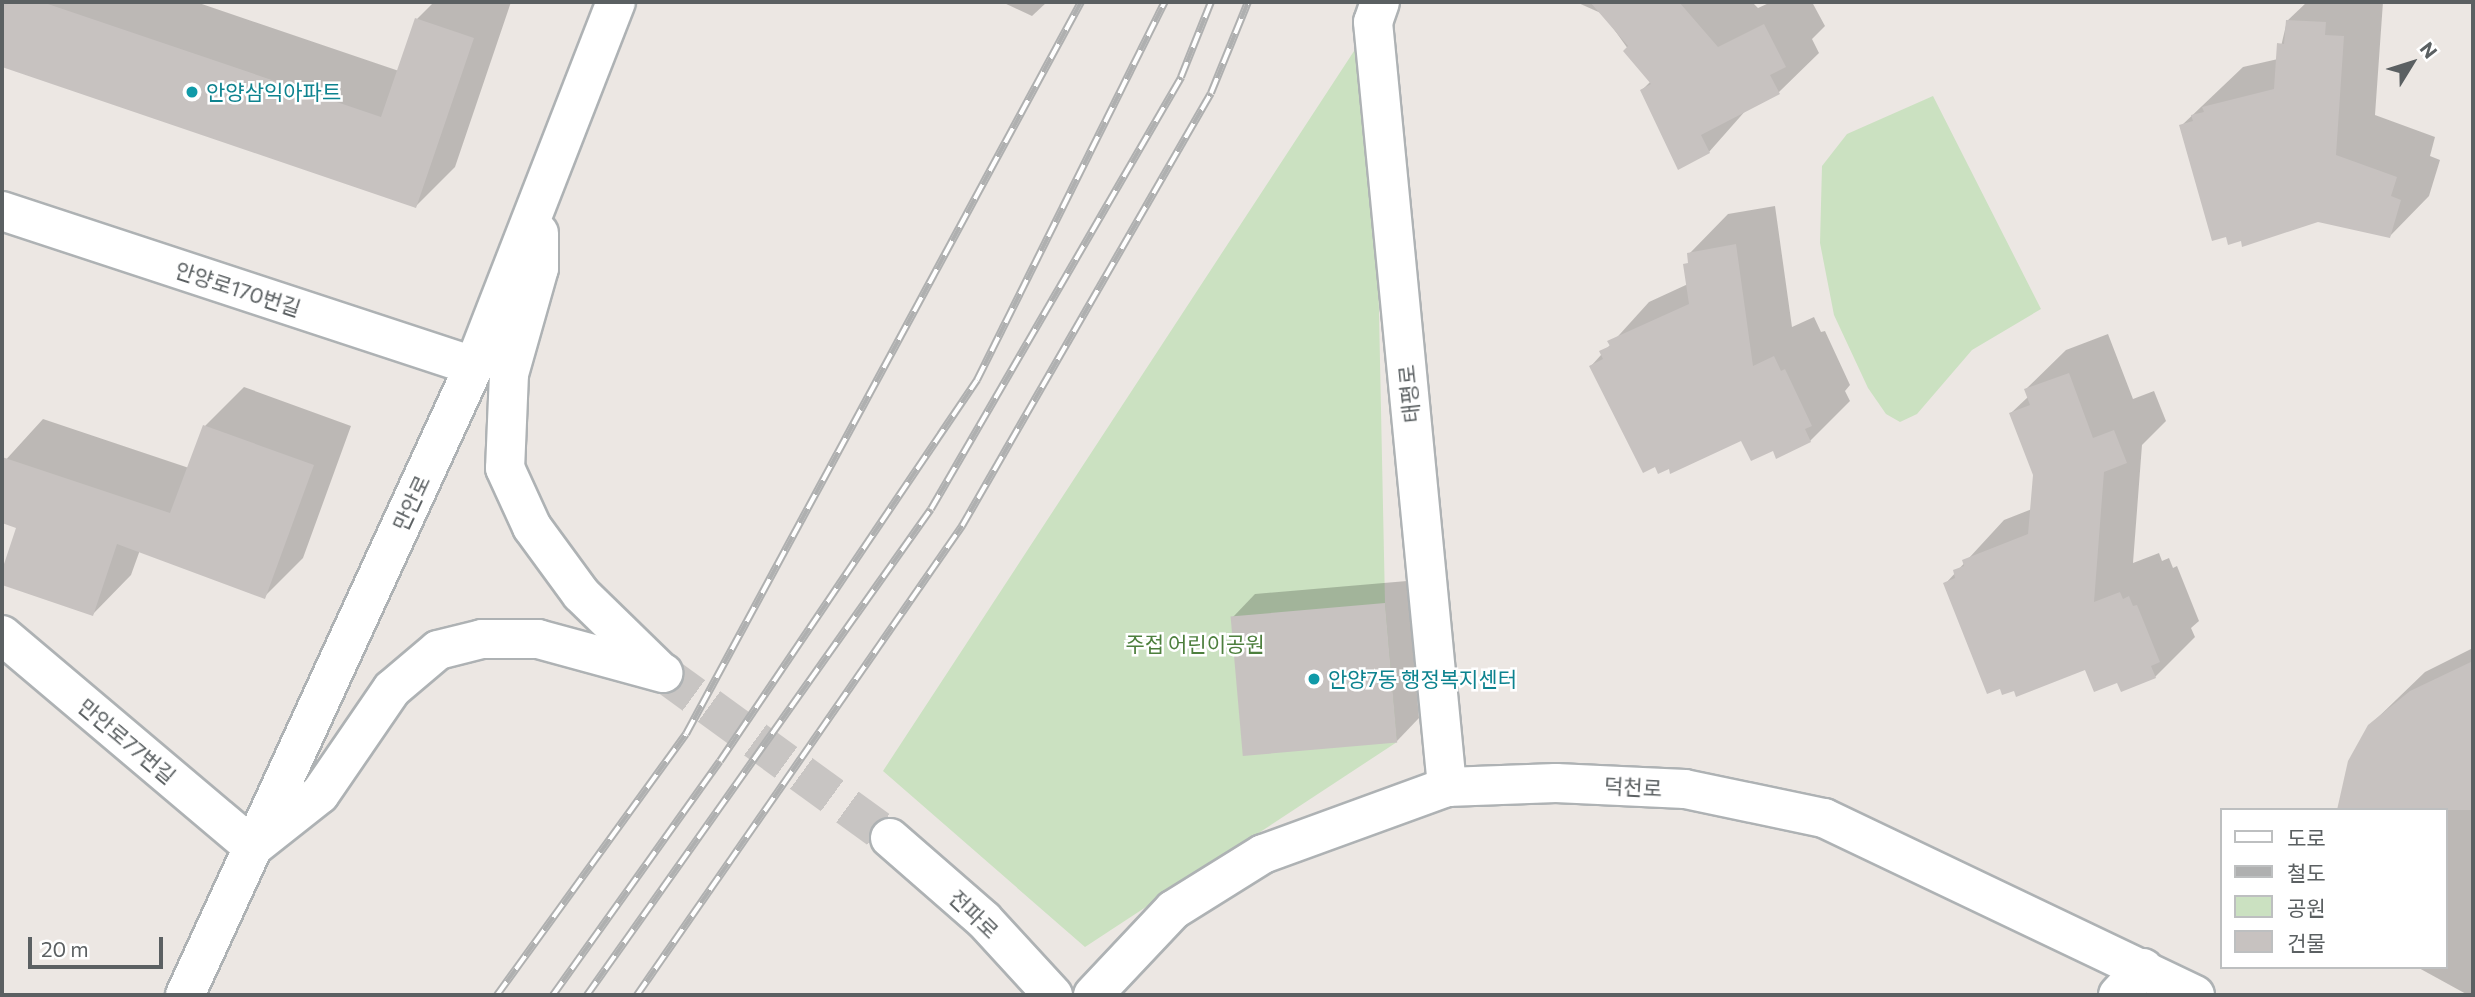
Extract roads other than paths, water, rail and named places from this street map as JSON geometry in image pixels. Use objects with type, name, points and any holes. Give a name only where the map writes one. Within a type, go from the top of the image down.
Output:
[{"type":"street","name":"태평로","points":[[1380,2],[1373,22],[1447,787]]},
{"type":"street","name":"만안로","points":[[185,995],[474,366],[609,4]]},
{"type":"street","points":[[253,847],[320,794],[392,690],[438,650],[482,639],[538,639],[663,673],[581,594],[532,527],[505,468],[509,373],[539,268],[539,195]]},
{"type":"street","name":"안양로170번길","points":[[2,211],[474,366]]},
{"type":"street","name":"만안로77번길","points":[[2,635],[253,847]]},
{"type":"street","name":"덕천로","points":[[1093,995],[1173,910],[1263,854],[1447,787],[1556,783],[1685,789],[1824,818],[2195,995]]},
{"type":"street","name":"전파로","points":[[890,838],[984,920],[1053,995]]},
{"type":"street","points":[[2118,995],[2143,968]]},
{"type":"tunnel","points":[[663,673],[890,838]]},
{"type":"railway","points":[[497,995],[686,734],[1081,2]]},
{"type":"railway","points":[[553,995],[720,761],[977,380],[1165,2]]},
{"type":"railway","points":[[587,995],[931,509],[1181,77],[1211,2]]},
{"type":"railway","points":[[637,995],[962,526],[1211,93],[1248,2]]},
{"type":"place","name":"안양삼익아파트","points":[[192,92]]},
{"type":"place","name":"안양7동 행정복지센터","points":[[1314,679]]},
{"type":"park label","name":"주접 어린이공원","points":[[1195,644]]}]
